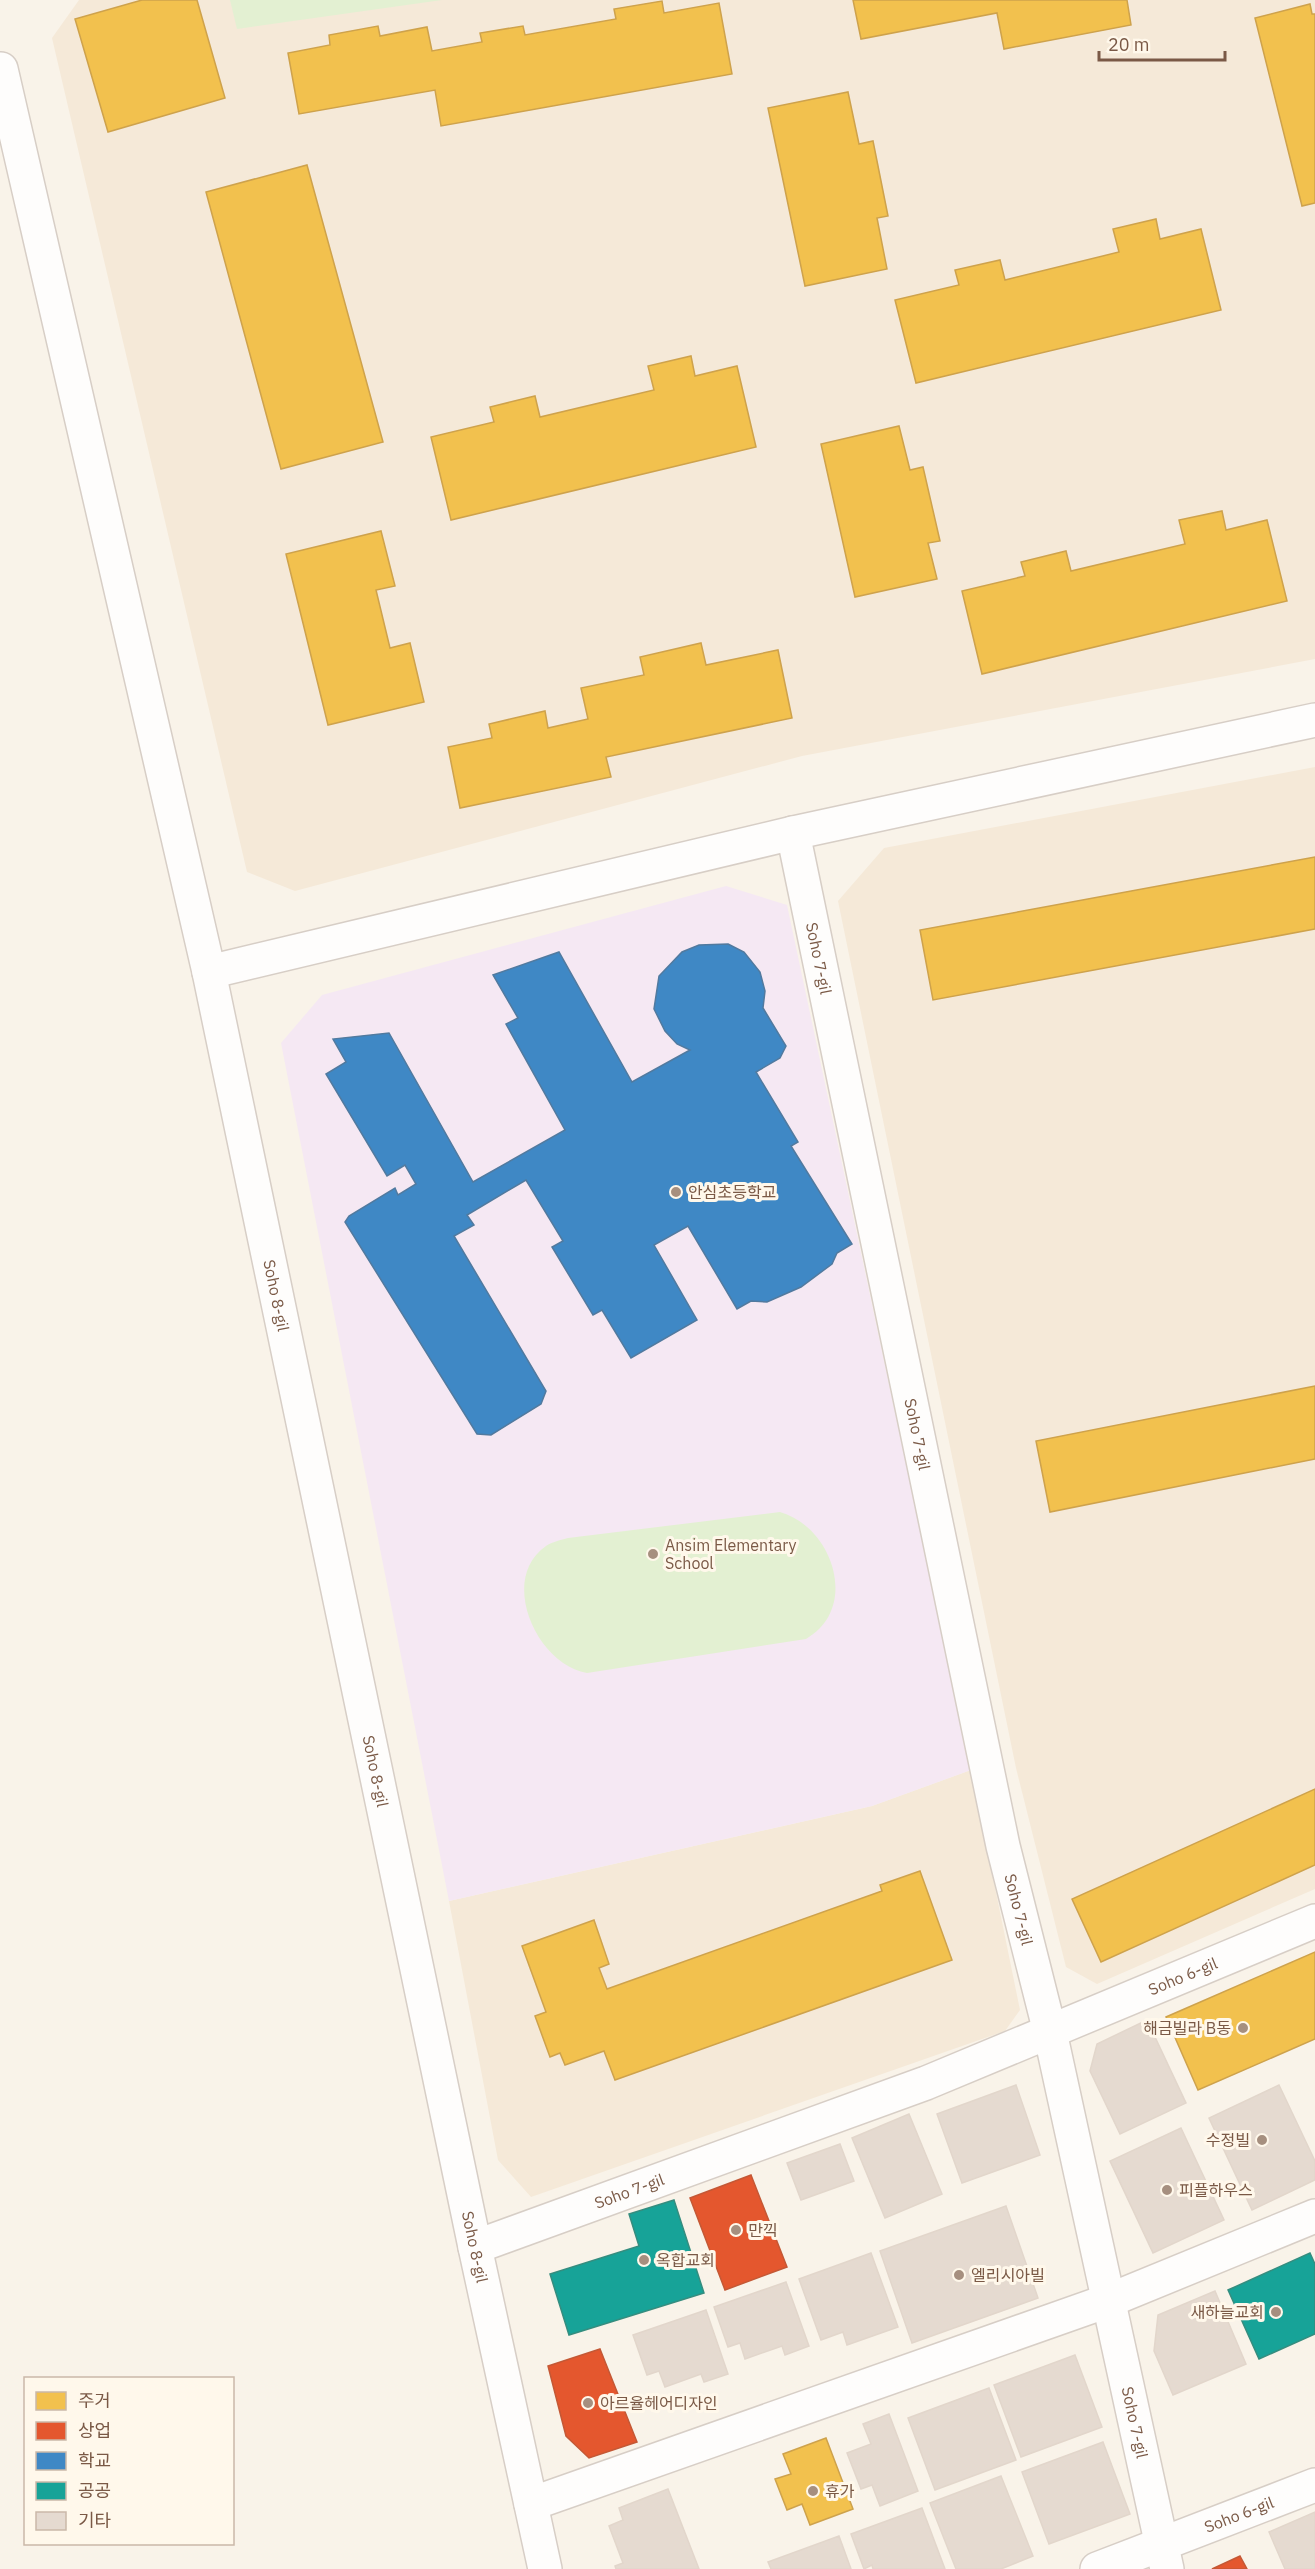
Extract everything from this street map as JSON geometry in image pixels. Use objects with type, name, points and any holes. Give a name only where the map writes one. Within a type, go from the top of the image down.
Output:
[{"type":"street","name":"Soho 8-gil","points":[[1,69],[209,972],[475,2247],[545,2569]]},
{"type":"street","points":[[209,972],[793,833],[1315,720]]},
{"type":"street","name":"Soho 7-gil","points":[[793,833],[1003,1846],[1050,2032],[1164,2556]]},
{"type":"street","name":"Soho 6-gil","points":[[1050,2032],[1315,1921]]},
{"type":"street","name":"Soho 7-gil","points":[[475,2247],[926,2083],[1050,2032]]},
{"type":"street","points":[[531,2504],[1110,2300],[1315,2216]]},
{"type":"street","name":"Soho 6-gil","points":[[1164,2556],[1315,2485]]},
{"type":"street","points":[[1097,2569],[1164,2556]]},
{"type":"shaded area","points":[[79,0],[1315,0],[1315,659],[802,756],[295,891],[247,872],[52,38]]},
{"type":"shaded area","points":[[1315,767],[1315,1889],[1097,1984],[1066,1967],[1016,1768],[838,901],[884,848]]},
{"type":"shaded area","name":"Ansim Elementary School","points":[[726,886],[787,905],[971,1770],[872,1806],[449,1901],[281,1043],[322,995]]},
{"type":"shaded area","points":[[971,1770],[1020,2010],[1005,2031],[531,2197],[498,2160],[449,1901],[872,1806]]},
{"type":"green space","points":[[230,0],[442,0],[237,29]]},
{"type":"green space","points":[[780,1512],[799,1520],[814,1534],[826,1551],[833,1570],[835,1589],[832,1608],[823,1625],[806,1639],[587,1673],[569,1667],[539,1638],[530,1619],[525,1599],[525,1579],[532,1561],[551,1543],[568,1538]]},
{"type":"building: 주거","points":[[142,0],[197,0],[225,98],[108,132],[75,19]]},
{"type":"building: 주거","points":[[853,0],[1127,0],[1131,25],[1004,49],[997,13],[861,39]]},
{"type":"building: 주거","points":[[662,1],[664,13],[719,3],[732,74],[441,126],[435,90],[299,114],[288,53],[330,45],[329,35],[378,26],[380,36],[427,27],[432,51],[482,42],[480,33],[523,26],[525,35],[616,19],[614,9]]},
{"type":"building: 주거","points":[[1310,4],[1312,14],[1315,14],[1315,203],[1302,206],[1255,18]]},
{"type":"building: 주거","points":[[848,92],[859,144],[873,141],[888,216],[877,218],[887,269],[805,286],[768,108]]},
{"type":"building: 주거","points":[[307,165],[383,442],[281,469],[206,192]]},
{"type":"building: 주거","points":[[1156,219],[1160,239],[1201,229],[1221,310],[916,383],[895,300],[959,285],[955,270],[1000,260],[1005,280],[1119,252],[1113,229]]},
{"type":"building: 주거","points":[[691,356],[695,376],[737,366],[756,447],[451,520],[431,437],[494,422],[490,407],[535,396],[540,417],[654,390],[648,366]]},
{"type":"building: 주거","points":[[899,426],[910,470],[923,467],[940,541],[928,543],[937,579],[855,597],[821,444]]},
{"type":"building: 주거","points":[[1222,511],[1226,530],[1267,520],[1287,601],[982,674],[962,591],[1025,576],[1021,562],[1066,551],[1071,571],[1185,544],[1179,520]]},
{"type":"building: 주거","points":[[381,531],[395,586],[376,590],[390,648],[410,643],[424,702],[328,725],[286,554]]},
{"type":"building: 주거","points":[[701,643],[706,665],[778,650],[792,718],[606,757],[611,777],[460,808],[448,747],[492,738],[489,724],[545,711],[548,728],[588,719],[581,688],[644,675],[640,657]]},
{"type":"building: 주거","points":[[1315,857],[1315,929],[933,1000],[920,930]]},
{"type":"building: 주거","points":[[1315,1386],[1315,1459],[1050,1512],[1036,1441]]},
{"type":"building: 주거","points":[[1315,1789],[1315,1865],[1101,1962],[1072,1899]]},
{"type":"building: 주거","points":[[920,1871],[952,1960],[615,2080],[604,2051],[565,2065],[560,2053],[550,2057],[535,2016],[546,2012],[522,1946],[594,1920],[609,1964],[599,1968],[607,1989],[882,1891],[880,1885]]},
{"type":"building: 주거","name":"해금빌라 B동","points":[[1315,1952],[1315,2039],[1198,2090],[1166,2017]]},
{"type":"building: 주거","name":"휴가","points":[[826,2438],[853,2509],[810,2525],[802,2504],[787,2510],[775,2479],[791,2474],[783,2454]]},
{"type":"building: 상업","points":[[751,2175],[787,2267],[725,2290],[690,2198]]},
{"type":"building: 상업","points":[[600,2349],[637,2442],[589,2458],[566,2436],[548,2366]]},
{"type":"building: 상업","points":[[1240,2556],[1247,2569],[1212,2569]]},
{"type":"building: 학교","name":"안심초등학교","points":[[728,944],[744,952],[760,972],[765,991],[763,1008],[786,1046],[780,1058],[756,1072],[798,1142],[791,1146],[852,1244],[837,1253],[832,1264],[801,1287],[767,1302],[751,1301],[737,1309],[688,1226],[654,1245],[697,1320],[631,1358],[602,1310],[593,1315],[552,1247],[563,1241],[526,1180],[467,1215],[474,1225],[454,1236],[546,1391],[541,1404],[491,1435],[477,1434],[345,1222],[349,1216],[395,1188],[398,1195],[416,1184],[405,1165],[387,1176],[326,1074],[346,1062],[333,1039],[389,1033],[473,1182],[565,1130],[506,1024],[518,1018],[493,975],[559,952],[632,1082],[690,1050],[677,1044],[665,1031],[654,1009],[659,976],[682,952],[699,945]]},
{"type":"building: 공공","name":"옥합교회","points":[[674,2200],[704,2293],[569,2335],[550,2274],[639,2246],[629,2214]]},
{"type":"building: 공공","name":"새하늘교회","points":[[1310,2253],[1315,2264],[1315,2334],[1259,2359],[1228,2290]]},
{"type":"building: 기타","points":[[1147,2020],[1186,2103],[1120,2134],[1090,2071],[1097,2044]]},
{"type":"building: 기타","points":[[1016,2085],[1040,2155],[962,2183],[937,2114]]},
{"type":"building: 기타","name":"수정빌","points":[[1279,2085],[1315,2161],[1315,2180],[1252,2210],[1209,2118]]},
{"type":"building: 기타","points":[[909,2114],[942,2194],[885,2218],[852,2138]]},
{"type":"building: 기타","name":"피플하우스","points":[[1181,2128],[1224,2220],[1153,2253],[1110,2161]]},
{"type":"building: 기타","points":[[840,2144],[854,2181],[801,2200],[787,2163]]},
{"type":"building: 기타","name":"엘리시아빌","points":[[1006,2206],[1038,2298],[912,2343],[880,2251]]},
{"type":"building: 기타","points":[[871,2253],[898,2327],[847,2345],[843,2332],[821,2340],[799,2279]]},
{"type":"building: 기타","points":[[786,2282],[809,2346],[785,2355],[782,2346],[745,2359],[740,2343],[728,2347],[714,2307]]},
{"type":"building: 기타","points":[[1215,2291],[1246,2364],[1173,2395],[1154,2351],[1158,2315]]},
{"type":"building: 기타","points":[[706,2310],[728,2374],[704,2382],[701,2374],[665,2387],[659,2371],[647,2375],[633,2335]]},
{"type":"building: 기타","points":[[1075,2355],[1102,2427],[1021,2457],[994,2385]]},
{"type":"building: 기타","points":[[989,2388],[1016,2460],[935,2490],[908,2418]]},
{"type":"building: 기타","points":[[889,2414],[918,2491],[880,2506],[872,2485],[861,2489],[847,2453],[871,2444],[863,2424]]},
{"type":"building: 기타","points":[[1103,2442],[1130,2514],[1049,2544],[1022,2472]]},
{"type":"building: 기타","points":[[1001,2476],[1033,2556],[1001,2569],[956,2569],[930,2503]]},
{"type":"building: 기타","points":[[668,2489],[699,2569],[616,2569],[615,2566],[623,2563],[609,2526],[623,2520],[619,2508]]},
{"type":"building: 기타","points":[[922,2508],[945,2569],[873,2569],[872,2565],[864,2569],[851,2534]]},
{"type":"building: 기타","points":[[1315,2512],[1315,2569],[1285,2569],[1269,2532]]},
{"type":"building: 기타","points":[[839,2536],[851,2569],[771,2569],[768,2562]]},
{"type":"place","name":"안심초등학교","points":[[676,1192]]},
{"type":"place","name":"Ansim Elementary School","points":[[653,1554]]},
{"type":"place","name":"해금빌라 B동","points":[[1243,2028]]},
{"type":"place","name":"수정빌","points":[[1262,2140]]},
{"type":"place","name":"피플하우스","points":[[1167,2190]]},
{"type":"place","name":"만끽","points":[[736,2230]]},
{"type":"place","name":"옥합교회","points":[[644,2260]]},
{"type":"place","name":"엘리시아빌","points":[[959,2275]]},
{"type":"place","name":"새하늘교회","points":[[1276,2312]]},
{"type":"place","name":"아르율헤어디자인","points":[[588,2403]]},
{"type":"place","name":"휴가","points":[[813,2491]]}]
